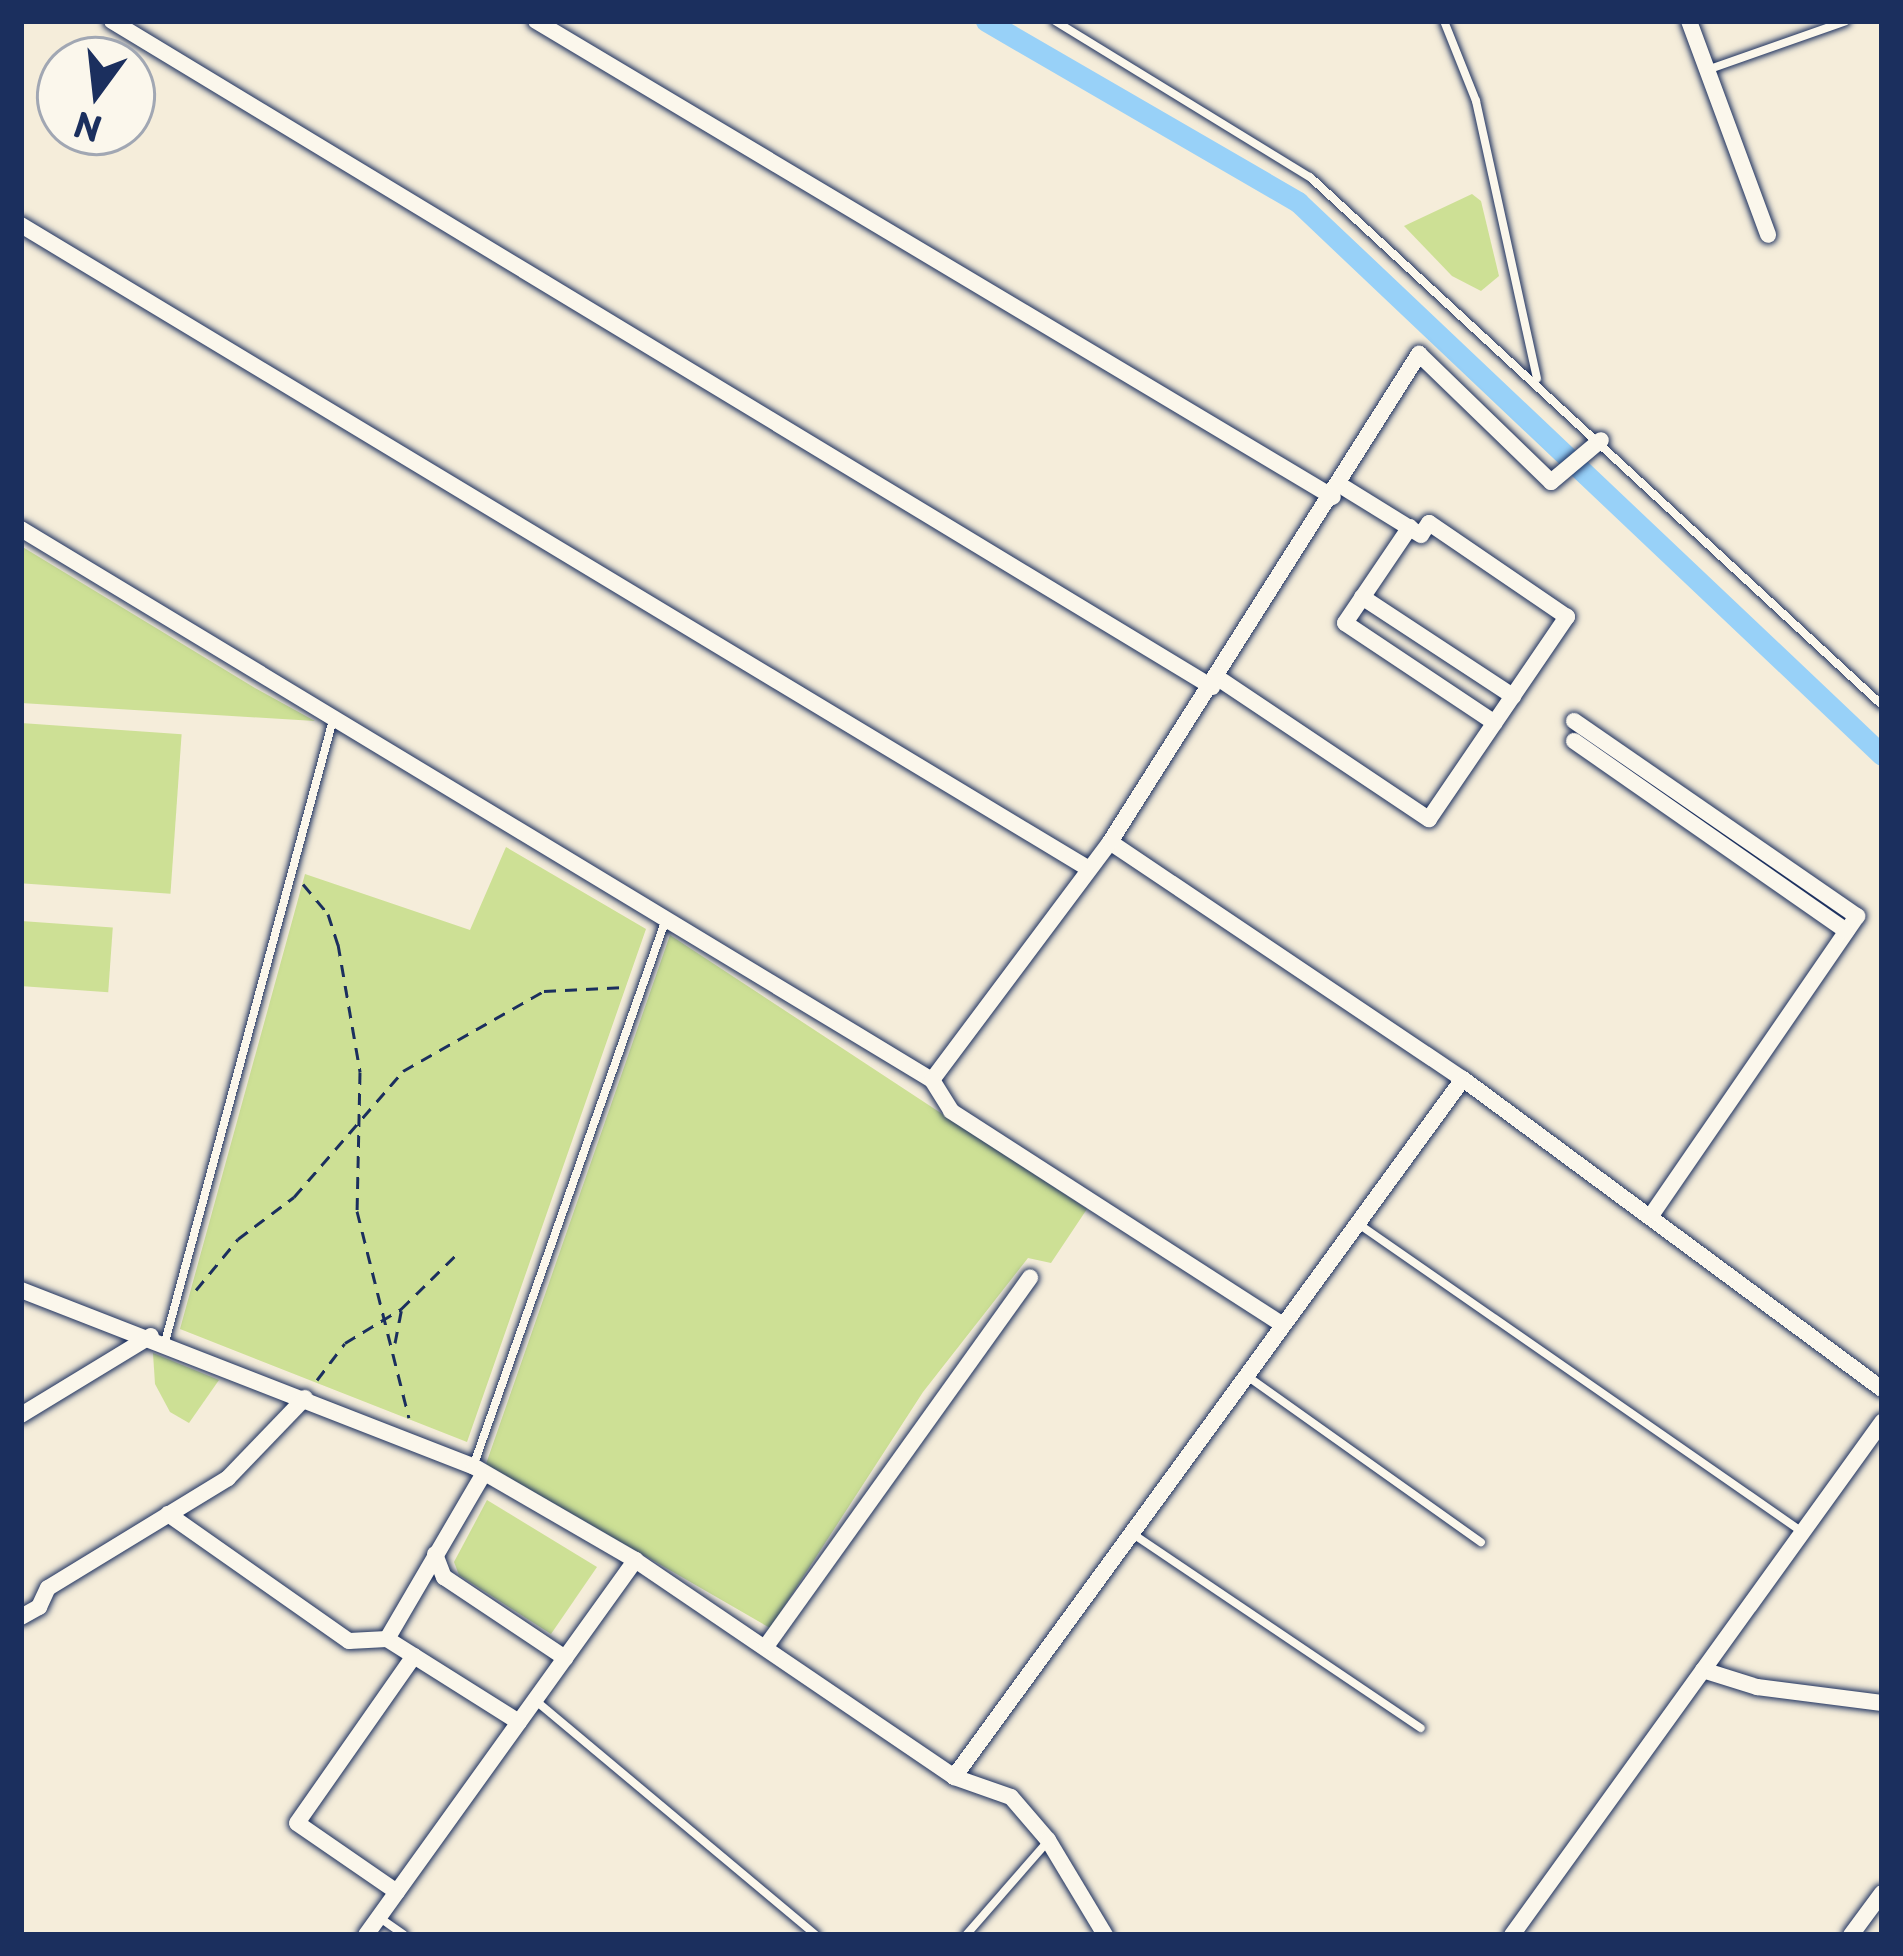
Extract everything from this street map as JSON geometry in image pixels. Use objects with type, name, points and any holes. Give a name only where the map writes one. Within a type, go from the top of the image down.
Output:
[{"type":"street","points":[[112,21],[1215,682],[1429,820],[1567,617],[1429,523],[1421,535],[1337,491],[536,21]]},
{"type":"street","points":[[1689,21],[1768,235]]},
{"type":"street","points":[[21,225],[1089,869]]},
{"type":"street","points":[[932,1080],[1110,842],[1337,491],[1418,354],[1551,482],[1601,440]]},
{"type":"street","points":[[1410,527],[1345,623],[1495,723]]},
{"type":"street","points":[[21,529],[932,1080],[951,1111],[1280,1324]]},
{"type":"street","points":[[1362,597],[1513,696]]},
{"type":"street","points":[[1574,721],[1857,916],[1651,1216]]},
{"type":"street","points":[[1574,741],[1846,931]]},
{"type":"street","points":[[1110,842],[1463,1079],[1882,1389]]},
{"type":"street","points":[[954,1777],[1463,1079]]},
{"type":"street","points":[[767,1645],[1030,1278]]},
{"type":"street","points":[[23,1292],[158,1339],[478,1469],[635,1560],[767,1645],[954,1777],[1011,1797],[1048,1840],[1105,1935]]},
{"type":"street","points":[[21,1415],[158,1339]]},
{"type":"street","points":[[21,1617],[39,1607],[48,1588],[229,1478],[305,1398]]},
{"type":"street","points":[[1512,1935],[1882,1422]]},
{"type":"street","points":[[387,1639],[478,1469]]},
{"type":"street","points":[[168,1514],[349,1641],[387,1639],[519,1722]]},
{"type":"street","points":[[435,1554],[444,1577],[565,1658]]},
{"type":"street","points":[[366,1935],[635,1560]]},
{"type":"street","points":[[397,1892],[297,1823],[414,1656]]},
{"type":"street","points":[[1703,1670],[1757,1688],[1882,1703]]},
{"type":"street","points":[[1851,1935],[1882,1893]]},
{"type":"lane","points":[[1055,21],[1310,177],[1538,381],[1882,705]]},
{"type":"lane","points":[[1444,21],[1476,101],[1538,381]]},
{"type":"lane","points":[[1707,70],[1846,21]]},
{"type":"lane","points":[[158,1339],[175,1304],[334,718]]},
{"type":"lane","points":[[478,1469],[666,919]]},
{"type":"lane","points":[[1356,1222],[1803,1532]]},
{"type":"lane","points":[[1244,1374],[1481,1542]]},
{"type":"lane","points":[[1130,1532],[1421,1728]]},
{"type":"lane","points":[[535,1700],[816,1935]]},
{"type":"lane","points":[[966,1935],[1048,1840]]},
{"type":"lane","points":[[379,1917],[404,1935]]},
{"type":"path","points":[[291,876],[314,892],[338,944],[357,1043],[357,1211],[416,1443]]},
{"type":"path","points":[[175,1304],[201,1286],[238,1239],[294,1197],[403,1071],[502,1008],[544,991],[644,981]]},
{"type":"path","points":[[305,1398],[345,1343],[401,1310],[456,1255]]},
{"type":"path","points":[[394,1348],[401,1310]]},
{"type":"green space","points":[[1472,194],[1481,201],[1499,276],[1481,291],[1452,276],[1404,226]]},
{"type":"green space","points":[[21,546],[255,688],[315,721],[21,703]]},
{"type":"green space","points":[[21,723],[182,734],[170,894],[21,883]]},
{"type":"green space","points":[[506,847],[646,929],[467,1442],[180,1329],[305,874],[470,930]]},
{"type":"green space","points":[[21,921],[113,927],[108,992],[21,986]]},
{"type":"green space","points":[[670,935],[1087,1209],[1051,1263],[1028,1258],[923,1392],[770,1628],[486,1464]]},
{"type":"green space","points":[[153,1353],[219,1380],[189,1423],[170,1412],[155,1384]]},
{"type":"green space","points":[[487,1500],[597,1567],[551,1634],[459,1575],[454,1562]]},
{"type":"waterway","points":[[986,21],[1298,202],[1882,755]]}]
